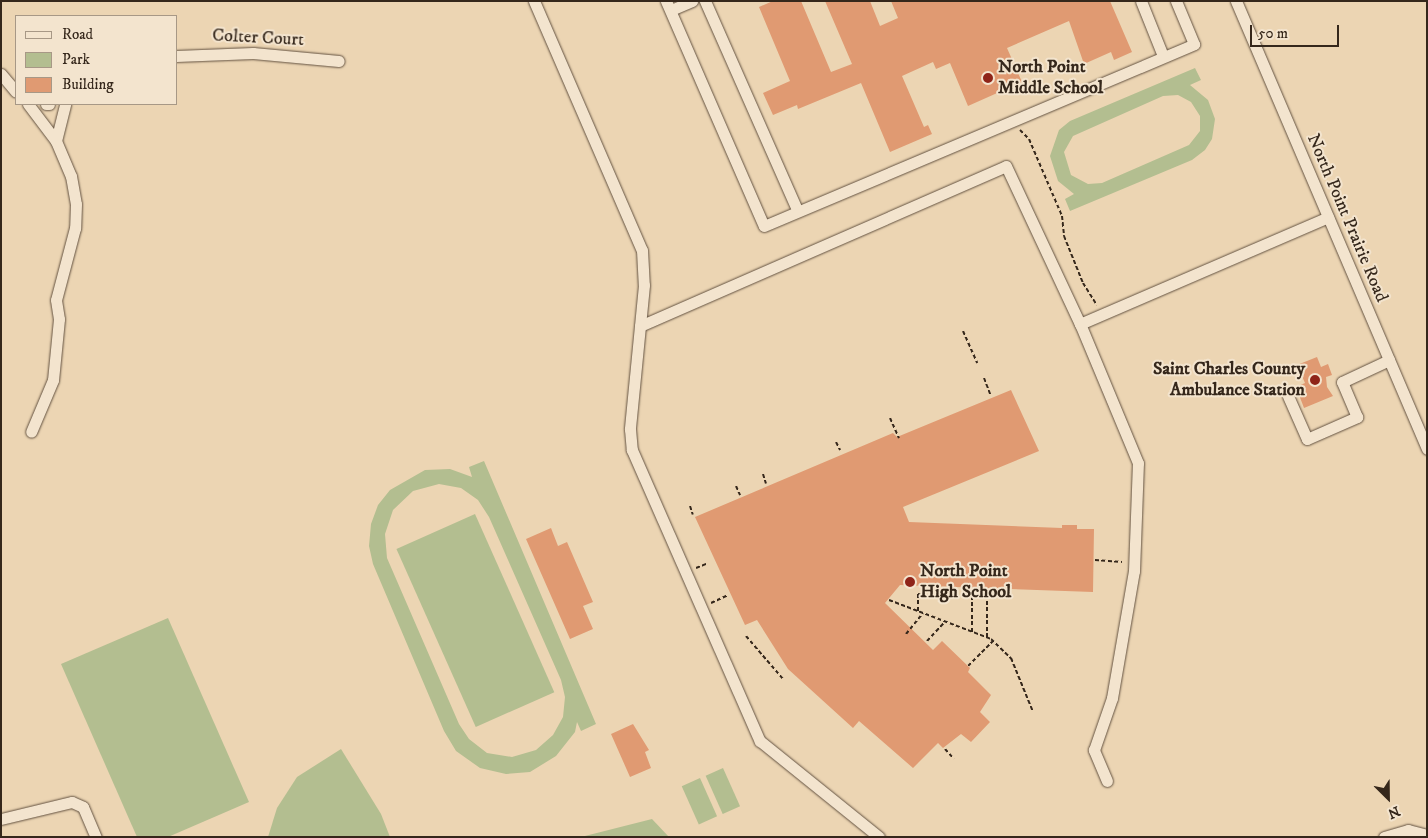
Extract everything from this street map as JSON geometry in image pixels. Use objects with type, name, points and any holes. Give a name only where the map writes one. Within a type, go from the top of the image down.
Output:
[{"type":"street","points":[[534,1],[642,250],[644,285],[630,429],[632,450],[760,741],[879,837]]},
{"type":"street","points":[[692,1],[668,6],[764,226],[797,210],[1194,44],[1176,1]]},
{"type":"street","points":[[705,1],[797,210]]},
{"type":"street","points":[[1141,1],[1163,56]]},
{"type":"street","name":"North Point Prairie Road","points":[[1236,1],[1427,449]]},
{"type":"street","name":"Colter Court","points":[[178,56],[253,53],[339,61]]},
{"type":"street","points":[[1,74],[15,91]]},
{"type":"street","points":[[29,105],[56,140],[71,176],[76,204],[74,228],[56,300],[60,319],[53,380],[31,432]]},
{"type":"street","points":[[56,140],[65,105]]},
{"type":"street","points":[[640,326],[1006,166],[1080,324],[1138,463],[1134,572],[1112,698],[1094,750],[1107,781]]},
{"type":"street","points":[[1080,324],[1328,217]]},
{"type":"street","points":[[1288,396],[1307,439],[1357,417],[1342,382],[1389,360]]},
{"type":"street","points":[[1,819],[72,802],[83,807],[96,837]]},
{"type":"street","points":[[1384,837],[1408,830],[1427,835]]},
{"type":"path","points":[[1019,129],[1029,139],[1062,216],[1064,236],[1083,283],[1097,305]]},
{"type":"path","points":[[963,331],[977,363]]},
{"type":"path","points":[[984,378],[992,396]]},
{"type":"path","points":[[890,418],[899,438]]},
{"type":"path","points":[[836,442],[840,450]]},
{"type":"path","points":[[762,474],[766,484]]},
{"type":"path","points":[[736,486],[740,495]]},
{"type":"path","points":[[690,506],[693,515]]},
{"type":"path","points":[[1095,560],[1129,562]]},
{"type":"path","points":[[696,568],[706,564]]},
{"type":"path","points":[[972,591],[972,632]]},
{"type":"path","points":[[987,591],[987,637]]},
{"type":"path","points":[[918,611],[918,594],[936,596]]},
{"type":"path","points":[[711,603],[728,595]]},
{"type":"path","points":[[889,600],[987,637],[993,641],[1012,658],[1033,712]]},
{"type":"path","points":[[906,634],[924,614]]},
{"type":"path","points":[[927,641],[945,622]]},
{"type":"path","points":[[746,636],[782,679]]},
{"type":"path","points":[[968,666],[993,641]]},
{"type":"path","points":[[945,749],[954,759]]},
{"type":"green space","points":[[1195,68],[1201,80],[1190,85],[1208,100],[1215,119],[1212,139],[1205,150],[1192,160],[1070,211],[1065,199],[1074,194],[1058,181],[1050,156],[1059,130],[1070,121]],"holes":[[[1178,95],[1191,102],[1200,116],[1200,131],[1189,145],[1102,183],[1088,184],[1071,175],[1064,152],[1073,136],[1163,96]]]},
{"type":"green space","points":[[484,461],[596,724],[581,731],[577,722],[575,732],[556,756],[530,772],[506,774],[480,768],[456,751],[444,731],[373,564],[369,546],[371,524],[378,505],[390,490],[425,470],[450,469],[472,477],[469,467]],"holes":[[[439,484],[461,488],[478,500],[489,517],[561,680],[565,697],[563,717],[553,735],[536,750],[512,757],[487,753],[469,739],[459,724],[387,558],[385,534],[393,510],[413,491]]]},
{"type":"green space","points":[[475,514],[554,692],[476,727],[396,549]]},
{"type":"green space","points":[[168,618],[249,802],[168,837],[137,837],[61,664]]},
{"type":"green space","points":[[341,749],[381,814],[390,837],[268,837],[277,808],[297,777]]},
{"type":"green space","points":[[723,768],[740,806],[723,814],[706,776]]},
{"type":"green space","points":[[700,778],[717,816],[699,825],[682,786]]},
{"type":"green space","points":[[652,819],[669,837],[581,837]]},
{"type":"building","name":"North Point Middle School","points":[[773,1],[801,1],[831,72],[852,64],[825,1],[870,1],[880,26],[898,18],[891,1],[1110,1],[1132,52],[1114,60],[1111,52],[1084,64],[1069,21],[1007,48],[1022,82],[968,106],[950,63],[936,69],[933,62],[902,76],[924,127],[928,125],[932,134],[890,152],[861,83],[798,109],[797,105],[773,115],[763,93],[790,81],[759,7]]},
{"type":"building","name":"Saint Charles County Ambulance Station","points":[[1317,357],[1321,367],[1328,364],[1332,375],[1326,377],[1327,387],[1333,396],[1304,408],[1296,387],[1305,383],[1297,365]]},
{"type":"building","name":"North Point High School","points":[[1011,390],[1039,451],[903,507],[909,522],[1062,528],[1062,525],[1077,525],[1077,529],[1094,529],[1093,592],[900,585],[885,603],[933,650],[942,641],[970,668],[968,672],[991,695],[980,712],[990,722],[971,742],[961,734],[943,748],[938,743],[913,768],[859,721],[853,728],[788,669],[757,620],[745,625],[695,517],[893,433],[897,437]]},
{"type":"building","points":[[551,528],[558,546],[567,542],[593,602],[583,606],[593,629],[570,639],[526,539]]},
{"type":"building","points":[[633,724],[649,750],[645,752],[651,768],[630,777],[611,734]]},
{"type":"place","name":"North Point Middle School","points":[[988,78]]},
{"type":"place","name":"Saint Charles County Ambulance Station","points":[[1315,380]]},
{"type":"place","name":"North Point High School","points":[[910,582]]}]
